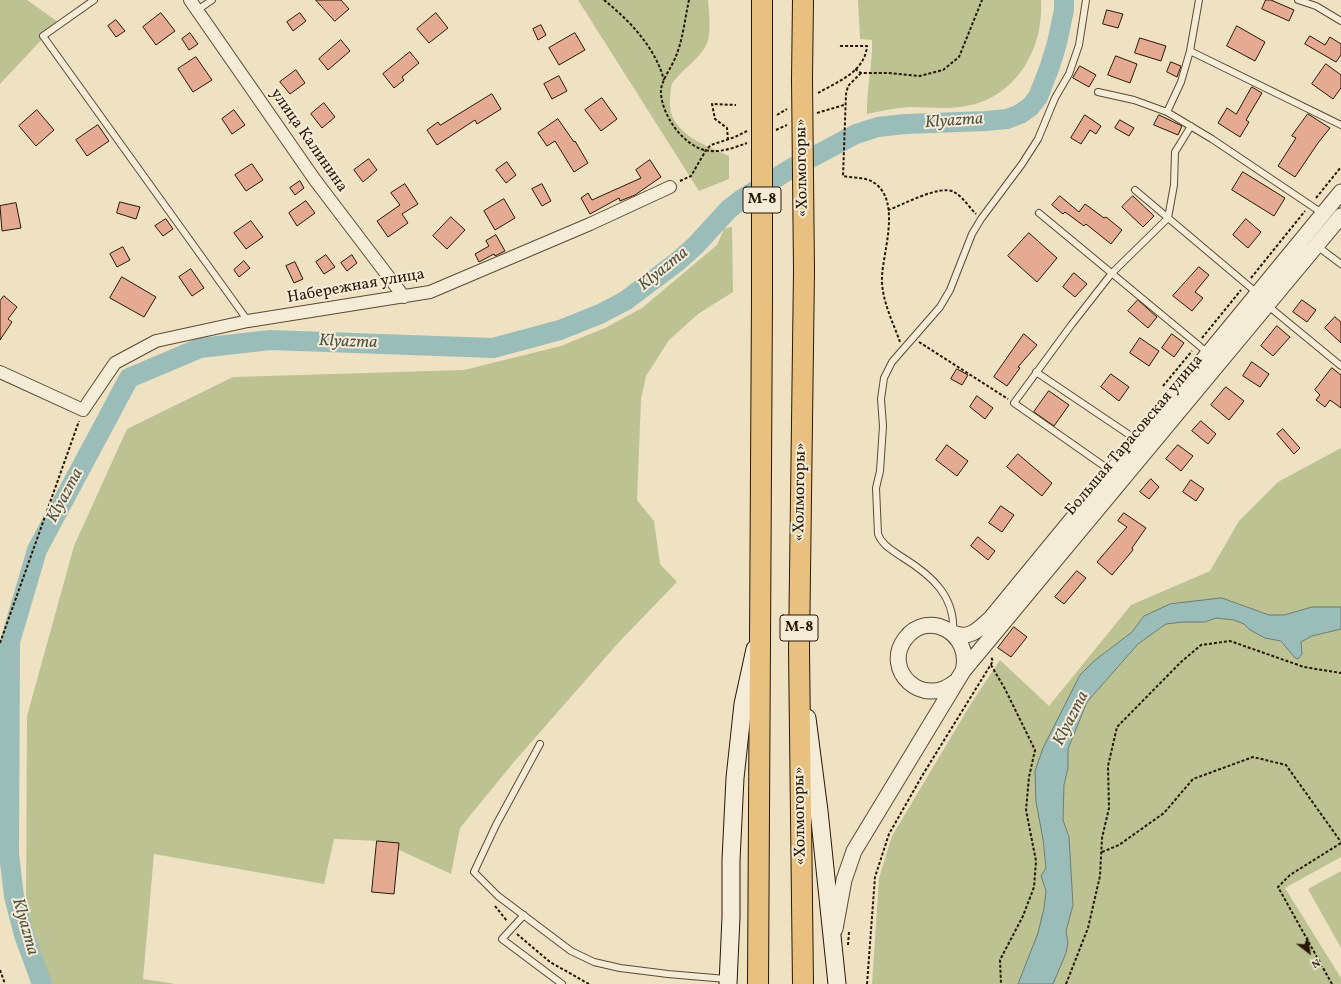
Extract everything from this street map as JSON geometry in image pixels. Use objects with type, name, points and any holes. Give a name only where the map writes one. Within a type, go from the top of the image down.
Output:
[{"type":"highway","name":"М-8","points":[[758,984],[762,297],[762,0]]},
{"type":"highway","name":"«Холмогоры»","points":[[802,0],[804,271],[798,650],[803,984]]},
{"type":"main road","points":[[728,981],[735,778],[743,704],[760,621]]},
{"type":"main road","points":[[798,650],[819,811],[840,946],[837,984]]},
{"type":"street","name":"улица Калинина","points":[[190,0],[196,11],[315,180],[404,297]]},
{"type":"street","name":"Набережная улица","points":[[83,410],[115,363],[156,341],[248,321],[430,292],[583,227],[670,186]]},
{"type":"street","name":"Большая Тарасовская улица","points":[[960,675],[1263,300],[1323,214],[1341,192]]},
{"type":"street","name":"Большая Тарасовская улица","points":[[953,633],[966,636],[974,633],[991,618],[1209,354],[1316,246],[1341,216]]},
{"type":"street","points":[[0,372],[83,410]]},
{"type":"street","points":[[840,946],[844,880],[854,851],[960,675],[964,651],[962,644],[953,633],[937,626],[925,626],[905,639],[899,657],[900,668],[906,679],[916,688],[930,692],[942,690],[960,675]]},
{"type":"lane","points":[[94,0],[42,36],[248,321]]},
{"type":"lane","points":[[196,11],[212,0]]},
{"type":"lane","points":[[953,633],[954,620],[945,594],[930,577],[886,546],[881,541],[878,534],[876,506],[883,426],[881,399],[884,378],[892,362],[914,339],[940,307],[950,290],[972,234],[1038,139],[1055,98],[1068,74],[1079,44],[1086,0]]},
{"type":"lane","points":[[1167,112],[1181,82],[1190,51],[1199,0]]},
{"type":"lane","points":[[1298,0],[1316,6],[1341,21]]},
{"type":"lane","points":[[1190,51],[1341,124]]},
{"type":"lane","points":[[1098,92],[1134,100],[1167,112],[1192,126],[1323,214]]},
{"type":"lane","points":[[1111,471],[1014,403],[1072,324],[1112,273],[1168,218],[1174,185],[1175,152],[1192,126]]},
{"type":"lane","points":[[1136,190],[1341,366]]},
{"type":"lane","points":[[1039,213],[1209,354]]},
{"type":"lane","points":[[1316,246],[1341,264]]},
{"type":"lane","points":[[1036,372],[1137,440]]},
{"type":"lane","points":[[540,744],[496,825],[474,872],[498,896],[572,951],[594,962],[620,968],[728,981]]},
{"type":"lane","points":[[524,915],[502,940],[562,984]]},
{"type":"path","points":[[604,0],[626,20],[640,36],[657,61],[664,81]]},
{"type":"path","points":[[670,186],[691,176],[706,150],[682,137],[669,120],[662,100],[661,91],[676,55],[689,0]]},
{"type":"path","points":[[856,69],[861,73],[889,73],[920,76],[944,70],[959,58],[982,0]]},
{"type":"path","points":[[838,46],[867,46]]},
{"type":"path","points":[[861,73],[848,86],[844,105],[844,176],[865,178],[874,182],[886,199],[889,224],[882,278],[891,318],[902,351]]},
{"type":"path","points":[[728,140],[727,128],[715,119],[712,104],[736,105]]},
{"type":"path","points":[[1159,391],[1341,167]]},
{"type":"path","points":[[888,210],[936,191],[945,190],[953,191],[960,196],[981,219]]},
{"type":"path","points":[[914,339],[1014,403]]},
{"type":"path","points":[[0,643],[83,410]]},
{"type":"path","points":[[1066,984],[1088,928],[1100,876],[1109,808],[1108,766],[1117,727],[1181,662],[1201,645],[1230,641],[1304,667],[1341,673]]},
{"type":"path","points":[[867,984],[875,877],[889,834],[922,776],[991,665],[993,661],[991,655]]},
{"type":"path","points":[[991,665],[1005,689],[1035,750],[1029,777],[1026,810],[1036,861],[1034,887],[1023,916],[1000,960],[1001,984]]},
{"type":"path","points":[[1102,852],[1119,845],[1164,813],[1193,779],[1253,757],[1286,765],[1341,843],[1290,876],[1278,887],[1332,984]]},
{"type":"path","points":[[494,904],[519,937],[550,962],[588,984]]},
{"type":"path","points":[[840,946],[849,927]]},
{"type":"path","points":[[0,970],[5,984]]},
{"type":"green space","points":[[0,0],[27,0],[58,22],[0,84]]},
{"type":"green space","points":[[578,0],[708,0],[710,25],[708,40],[702,52],[672,84],[670,99],[671,111],[675,121],[689,136],[729,156],[729,179],[699,191]]},
{"type":"green space","points":[[858,0],[1041,0],[1041,19],[1031,55],[1022,70],[1010,84],[996,95],[979,103],[960,107],[909,107],[867,114],[872,59],[872,40],[860,39]]},
{"type":"green space","points":[[732,227],[733,292],[698,314],[669,340],[646,376],[641,399],[637,500],[654,521],[660,564],[677,582],[619,642],[513,763],[460,828],[451,874],[380,841],[334,839],[324,884],[154,854],[143,979],[176,984],[50,984],[26,909],[27,716],[74,546],[127,429],[233,377],[464,370],[561,346],[605,328],[642,308],[717,245],[724,229]]},
{"type":"green space","points":[[1341,448],[1341,607],[1312,607],[1284,615],[1269,615],[1222,598],[1144,616],[1132,632],[1094,661],[1065,705],[1060,717],[1043,839],[1046,869],[1041,876],[1045,885],[1046,901],[1041,925],[1032,952],[1018,984],[872,984],[879,878],[892,836],[972,702],[1000,660],[1049,706],[1131,605],[1210,571],[1239,521],[1278,482]]},
{"type":"green space","points":[[1216,618],[1234,620],[1244,624],[1250,630],[1265,638],[1281,641],[1295,658],[1298,659],[1302,654],[1301,642],[1312,636],[1341,629],[1341,857],[1285,888],[1341,978],[1341,984],[1053,984],[1066,953],[1068,943],[1066,931],[1073,905],[1069,837],[1063,820],[1064,785],[1068,768],[1068,749],[1087,702],[1138,644],[1166,624],[1205,622]]},
{"type":"green space","points":[[1341,871],[1341,948],[1308,889]]},
{"type":"water","points":[[1222,598],[1269,615],[1284,615],[1312,607],[1341,607],[1341,629],[1312,636],[1301,642],[1302,654],[1298,659],[1295,658],[1281,641],[1265,638],[1250,630],[1244,624],[1234,620],[1216,618],[1205,622],[1166,624],[1138,644],[1087,702],[1068,749],[1068,768],[1064,785],[1063,820],[1069,837],[1073,905],[1066,931],[1068,943],[1066,953],[1053,984],[1018,984],[1038,933],[1044,908],[1046,891],[1041,876],[1046,868],[1043,839],[1036,802],[1035,771],[1043,748],[1080,675],[1094,661],[1132,632],[1144,616],[1170,604]]},
{"type":"building","points":[[316,0],[341,0],[349,9],[335,21]]},
{"type":"building","points":[[1266,0],[1271,0],[1294,10],[1289,21],[1262,9]]},
{"type":"building","points":[[1107,10],[1123,14],[1118,28],[1103,24]]},
{"type":"building","points":[[161,13],[175,31],[156,45],[143,27]]},
{"type":"building","points":[[300,13],[306,21],[293,31],[287,22]]},
{"type":"building","points":[[436,13],[448,28],[429,43],[417,29]]},
{"type":"building","points":[[116,20],[125,31],[116,37],[108,26]]},
{"type":"building","points":[[541,25],[546,35],[538,40],[533,29]]},
{"type":"building","points":[[1237,26],[1265,42],[1255,61],[1227,46]]},
{"type":"building","points":[[190,33],[198,44],[189,50],[182,39]]},
{"type":"building","points":[[575,33],[585,50],[559,65],[549,48]]},
{"type":"building","points":[[1310,36],[1325,45],[1330,37],[1341,44],[1341,55],[1336,62],[1305,44]]},
{"type":"building","points":[[1140,38],[1166,46],[1161,61],[1135,53]]},
{"type":"building","points":[[341,40],[350,51],[328,70],[319,59]]},
{"type":"building","points":[[410,52],[419,63],[402,77],[404,80],[394,88],[383,74]]},
{"type":"building","points":[[1116,56],[1137,64],[1130,83],[1108,75]]},
{"type":"building","points":[[196,57],[212,80],[193,92],[178,69]]},
{"type":"building","points":[[1171,62],[1181,66],[1177,77],[1167,72]]},
{"type":"building","points":[[1326,64],[1341,75],[1341,88],[1333,99],[1312,84]]},
{"type":"building","points":[[1080,66],[1096,75],[1089,87],[1073,78]]},
{"type":"building","points":[[296,70],[305,83],[290,94],[280,82]]},
{"type":"building","points":[[559,76],[567,91],[552,99],[544,84]]},
{"type":"building","points":[[1252,87],[1262,93],[1246,120],[1249,122],[1240,137],[1218,123],[1227,108],[1236,114]]},
{"type":"building","points":[[492,94],[501,109],[477,124],[475,120],[437,145],[427,130],[438,122],[440,125]]},
{"type":"building","points":[[602,98],[617,119],[601,131],[585,110]]},
{"type":"building","points":[[324,103],[335,117],[322,128],[311,114]]},
{"type":"building","points":[[37,110],[54,130],[36,146],[19,126]]},
{"type":"building","points":[[234,110],[245,125],[232,134],[222,119]]},
{"type":"building","points":[[1308,114],[1330,128],[1295,177],[1278,166],[1296,138],[1292,136]]},
{"type":"building","points":[[1085,115],[1101,126],[1096,134],[1090,130],[1081,144],[1071,138]]},
{"type":"building","points":[[1159,115],[1182,126],[1178,135],[1154,125]]},
{"type":"building","points":[[558,119],[574,142],[575,141],[588,163],[574,172],[555,141],[547,146],[538,133]]},
{"type":"building","points":[[1120,120],[1134,128],[1129,136],[1115,128]]},
{"type":"building","points":[[98,125],[109,141],[87,156],[76,140]]},
{"type":"building","points":[[369,159],[377,170],[363,182],[354,170]]},
{"type":"building","points":[[650,160],[661,177],[635,195],[620,201],[619,198],[590,214],[581,198],[588,193],[592,200],[641,178],[636,170]]},
{"type":"building","points":[[507,162],[516,175],[506,183],[496,170]]},
{"type":"building","points":[[252,164],[263,180],[246,191],[235,175]]},
{"type":"building","points":[[1243,172],[1285,198],[1274,216],[1232,190]]},
{"type":"building","points":[[300,181],[304,188],[295,195],[290,188]]},
{"type":"building","points":[[405,184],[418,204],[402,214],[408,223],[388,237],[377,221],[400,205],[391,193]]},
{"type":"building","points":[[542,184],[551,201],[542,206],[532,189]]},
{"type":"building","points":[[1060,196],[1079,212],[1085,204],[1104,218],[1106,217],[1122,230],[1111,244],[1086,224],[1084,226],[1065,212],[1063,214],[1052,205]]},
{"type":"building","points":[[1133,196],[1154,216],[1143,227],[1122,207]]},
{"type":"building","points":[[504,199],[515,218],[495,230],[484,211]]},
{"type":"building","points":[[306,201],[315,213],[297,226],[289,213]]},
{"type":"building","points":[[120,202],[140,207],[136,219],[117,213]]},
{"type":"building","points":[[16,203],[21,228],[2,231],[0,206]]},
{"type":"building","points":[[451,217],[465,230],[447,249],[433,236]]},
{"type":"building","points":[[166,219],[173,229],[163,236],[155,226]]},
{"type":"building","points":[[1246,219],[1261,232],[1248,248],[1233,235]]},
{"type":"building","points":[[251,221],[263,237],[246,249],[234,233]]},
{"type":"building","points":[[1029,233],[1057,258],[1037,282],[1008,256]]},
{"type":"building","points":[[496,235],[505,251],[495,256],[494,254],[479,262],[475,254],[489,246],[486,241]]},
{"type":"building","points":[[123,247],[130,260],[117,267],[110,254]]},
{"type":"building","points":[[326,255],[335,267],[324,274],[316,262]]},
{"type":"building","points":[[352,255],[357,263],[347,271],[341,263]]},
{"type":"building","points":[[244,261],[250,268],[239,277],[234,270]]},
{"type":"building","points":[[295,262],[303,279],[294,283],[286,266]]},
{"type":"building","points":[[1199,267],[1209,275],[1195,292],[1203,298],[1192,311],[1173,296]]},
{"type":"building","points":[[191,269],[204,288],[192,296],[179,277]]},
{"type":"building","points":[[1074,273],[1087,284],[1075,297],[1063,287]]},
{"type":"building","points":[[122,277],[156,297],[144,317],[110,298]]},
{"type":"building","points":[[4,296],[17,307],[8,319],[12,322],[0,340],[0,301]]},
{"type":"building","points":[[1138,300],[1157,317],[1148,328],[1128,311]]},
{"type":"building","points":[[1302,300],[1316,310],[1307,322],[1293,312]]},
{"type":"building","points":[[1335,317],[1341,322],[1341,343],[1325,328]]},
{"type":"building","points":[[1277,326],[1290,337],[1273,356],[1261,346]]},
{"type":"building","points":[[1024,334],[1037,345],[1018,367],[1020,368],[1007,386],[994,377]]},
{"type":"building","points":[[1172,334],[1184,343],[1174,357],[1162,348]]},
{"type":"building","points":[[1140,338],[1159,351],[1149,366],[1130,353]]},
{"type":"building","points":[[1252,362],[1269,374],[1260,387],[1243,376]]},
{"type":"building","points":[[1332,368],[1341,375],[1341,408],[1330,400],[1325,407],[1316,400],[1320,395],[1315,390]]},
{"type":"building","points":[[957,369],[968,375],[962,385],[951,379]]},
{"type":"building","points":[[1111,374],[1129,387],[1119,401],[1101,387]]},
{"type":"building","points":[[1226,387],[1244,401],[1229,420],[1211,405]]},
{"type":"building","points":[[1049,391],[1069,405],[1054,426],[1034,412]]},
{"type":"building","points":[[977,396],[993,408],[985,419],[970,407]]},
{"type":"building","points":[[1201,421],[1216,434],[1208,444],[1192,431]]},
{"type":"building","points":[[1283,429],[1300,448],[1294,454],[1277,434]]},
{"type":"building","points":[[947,445],[968,461],[957,476],[936,460]]},
{"type":"building","points":[[1178,445],[1193,456],[1181,471],[1166,459]]},
{"type":"building","points":[[1018,454],[1052,483],[1042,496],[1007,467]]},
{"type":"building","points":[[1151,479],[1159,487],[1149,499],[1140,492]]},
{"type":"building","points":[[1191,480],[1204,489],[1196,501],[1183,492]]},
{"type":"building","points":[[1001,506],[1014,515],[1002,532],[989,523]]},
{"type":"building","points":[[1124,513],[1146,528],[1132,548],[1133,550],[1112,575],[1097,562],[1127,527],[1118,521]]},
{"type":"building","points":[[978,537],[995,551],[988,560],[971,546]]},
{"type":"building","points":[[1077,571],[1086,578],[1064,604],[1055,597]]},
{"type":"building","points":[[1014,627],[1027,637],[1011,657],[998,648]]},
{"type":"building","points":[[377,841],[399,843],[394,894],[372,892]]},
{"type":"waterway","name":"Klyazma","points":[[42,984],[24,935],[14,896],[9,854],[10,642],[37,550],[129,378],[200,348],[270,340],[493,348],[560,330],[600,314],[625,301],[677,262],[695,246],[729,209],[742,199],[792,168],[856,134],[878,127],[905,124],[986,121],[1007,119],[1020,114],[1030,107],[1038,97],[1050,66],[1057,43],[1064,10],[1064,0]]}]
